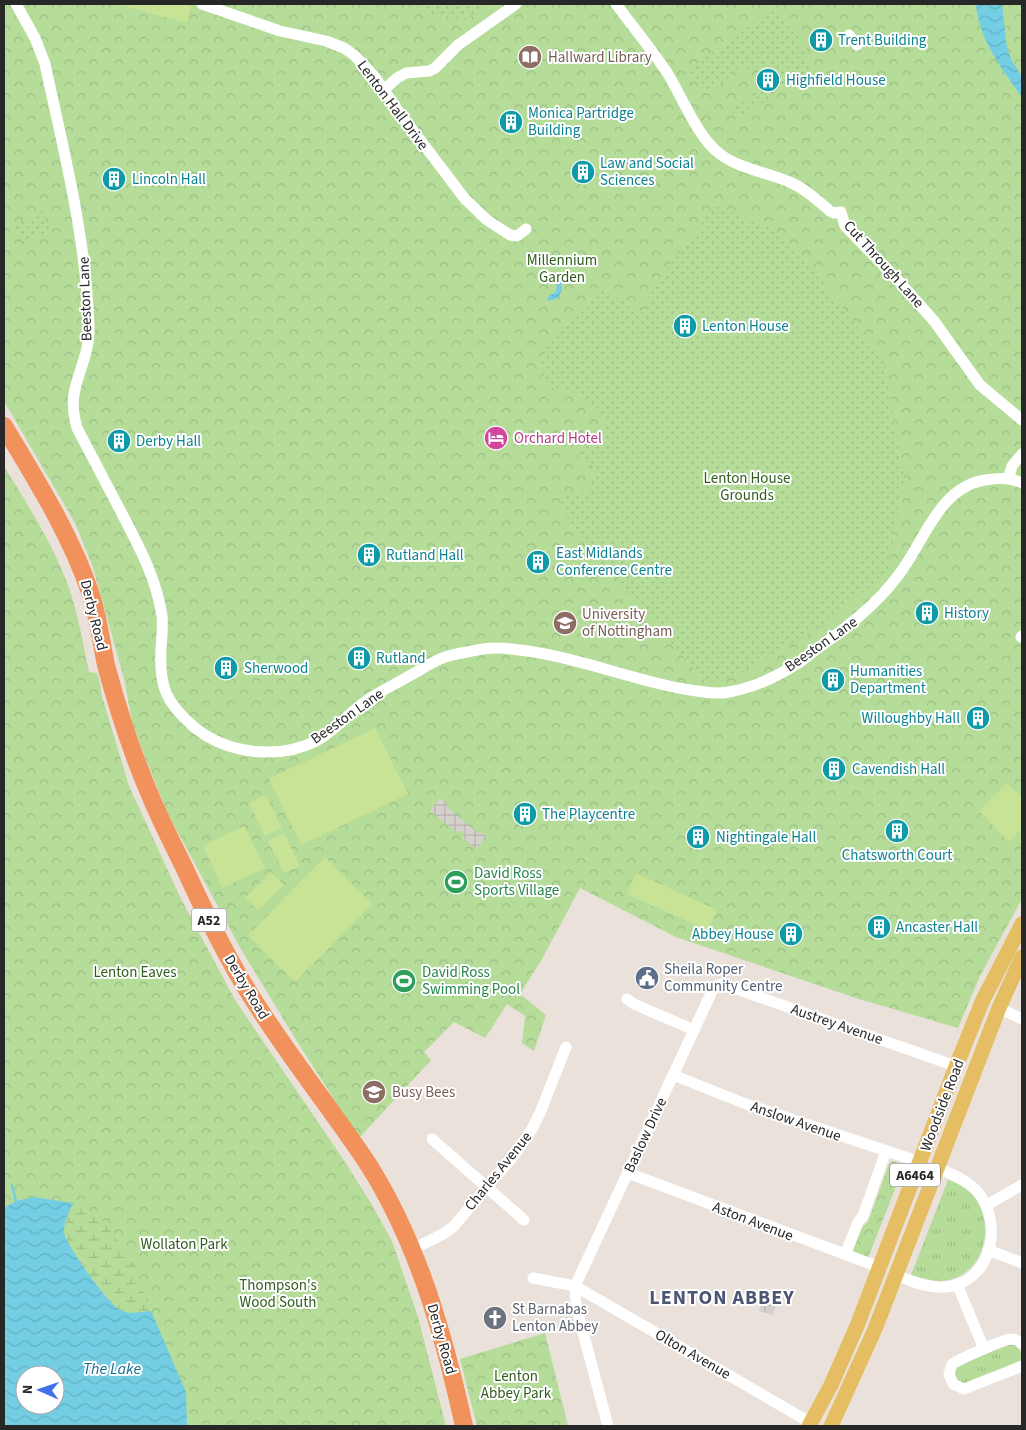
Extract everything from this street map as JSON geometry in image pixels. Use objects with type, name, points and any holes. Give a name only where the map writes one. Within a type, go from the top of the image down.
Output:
[{"type":"highway","name":"Derby Road","points":[[4,426],[71,543],[91,595],[122,725],[150,797],[204,910],[230,962],[251,996],[285,1048],[380,1183],[411,1250],[440,1330],[464,1426]]},
{"type":"main road","name":"Woodside Road","points":[[810,1424],[845,1356],[982,1002],[1022,924]]},
{"type":"main road","name":"Woodside Road","points":[[830,1426],[876,1329],[999,1008],[1022,957]]},
{"type":"main road","points":[[982,1002],[999,1008]]},
{"type":"main road","points":[[920,1162],[938,1168]]},
{"type":"street","name":"Beeston Lane","points":[[16,4],[35,38],[45,64],[80,230],[86,276],[89,330],[86,355],[74,394],[74,417],[77,428],[147,561],[162,616],[160,668],[165,691],[175,707],[196,728],[226,745],[242,750],[262,752],[297,748],[314,742],[336,727],[365,701],[443,657],[485,648],[511,648],[551,655],[662,685],[697,691],[729,692],[752,685],[795,665],[855,621],[896,579],[912,556],[931,522],[950,497],[979,481],[1008,477]]},
{"type":"street","name":"Lenton Hall Drive","points":[[202,4],[271,29],[326,41],[344,48],[354,55],[384,90],[465,199],[487,220],[510,235],[517,236],[526,229]]},
{"type":"street","points":[[384,90],[397,78],[406,73],[423,72],[435,68],[458,46],[516,4]]},
{"type":"street","name":"Cut Through Lane","points":[[616,4],[661,64],[695,122],[719,154],[748,167],[788,181],[810,194],[830,211],[834,213],[841,212],[845,226],[896,278],[934,321],[980,385],[1022,420]]},
{"type":"street","points":[[1022,454],[1012,466],[1008,477],[1022,483]]},
{"type":"street","name":"Austrey Avenue","points":[[717,985],[722,984],[938,1060],[957,1064]]},
{"type":"street","name":"Baslow Drive","points":[[576,1286],[712,990],[717,985]]},
{"type":"street","points":[[628,999],[634,1004],[694,1030]]},
{"type":"street","points":[[999,1008],[1022,1019]]},
{"type":"street","name":"Charles Avenue","points":[[411,1250],[447,1232],[516,1153],[532,1128],[562,1069],[566,1047]]},
{"type":"street","name":"Anslow Avenue","points":[[673,1076],[746,1104],[920,1162]]},
{"type":"street","points":[[432,1140],[524,1220]]},
{"type":"street","points":[[845,1255],[858,1222],[863,1216],[886,1151]]},
{"type":"street","points":[[897,1275],[923,1285],[939,1287],[956,1284],[976,1273],[984,1262],[992,1237],[992,1226],[987,1205],[976,1190],[965,1181],[938,1168]]},
{"type":"street","name":"Aston Avenue","points":[[628,1172],[879,1268]]},
{"type":"street","points":[[987,1205],[1022,1185]]},
{"type":"street","points":[[988,1250],[1022,1262]]},
{"type":"street","name":"Olton Avenue","points":[[533,1278],[576,1286],[810,1424]]},
{"type":"street","points":[[956,1284],[984,1350]]},
{"type":"street","points":[[576,1286],[576,1306],[608,1426]]},
{"type":"street","points":[[1022,1344],[1015,1339],[1010,1339],[952,1364],[950,1379],[957,1387],[964,1389],[1022,1366]]},
{"type":"green space","name":"University of Nottingham","points":[[4,4],[1022,4],[1022,899],[980,976],[958,1028],[859,999],[676,937],[580,888],[542,959],[520,994],[546,1015],[534,1051],[522,1043],[525,1016],[507,1004],[485,1038],[454,1022],[424,1052],[431,1060],[359,1138],[242,951],[168,814],[132,721],[124,679],[93,567],[75,523],[4,401]]},
{"type":"green space","points":[[116,4],[182,4],[191,6],[187,23]]},
{"type":"green space","points":[[411,4],[489,4],[468,17],[450,20],[433,15]]},
{"type":"green space","points":[[776,6],[795,36],[797,35],[810,54],[806,57],[814,69],[740,117],[735,116],[731,110],[776,81],[765,63],[746,74],[741,68],[708,94],[688,70]]},
{"type":"green space","name":"Lenton House Grounds","points":[[715,206],[774,229],[804,257],[884,362],[904,480],[888,571],[825,624],[732,678],[705,682],[618,580],[580,540],[563,510],[562,496],[590,492],[595,467],[577,457],[607,420],[570,390],[558,391],[547,385],[541,366],[549,336],[565,328],[603,290],[644,313],[650,291]]},
{"type":"green space","points":[[42,211],[50,230],[23,244],[13,226]]},
{"type":"green space","name":"Wollaton Park","points":[[4,466],[39,524],[62,570],[75,606],[89,672],[98,674],[101,693],[129,786],[181,899],[235,1000],[341,1156],[371,1203],[392,1241],[418,1317],[446,1426],[4,1426]]},
{"type":"green space","points":[[375,728],[408,794],[301,845],[269,779]]},
{"type":"green space","points":[[1007,783],[1022,798],[1022,828],[1009,842],[979,811]]},
{"type":"green space","points":[[266,795],[282,827],[265,836],[249,803]]},
{"type":"green space","points":[[244,826],[265,868],[222,888],[203,846]]},
{"type":"green space","points":[[284,833],[300,866],[284,873],[268,841]]},
{"type":"green space","points":[[325,857],[372,904],[295,982],[248,935]]},
{"type":"green space","points":[[271,872],[284,885],[258,910],[245,898]]},
{"type":"green space","points":[[636,873],[717,910],[707,930],[627,894]]},
{"type":"green space","points":[[893,1161],[904,1166],[868,1258],[853,1251],[862,1227],[868,1222],[889,1164]]},
{"type":"green space","points":[[948,1180],[959,1184],[974,1196],[981,1209],[985,1223],[985,1238],[981,1252],[974,1264],[963,1274],[949,1280],[934,1281],[911,1275]]},
{"type":"green space","points":[[73,1203],[96,1215],[107,1225],[133,1265],[151,1311],[131,1313],[120,1310],[114,1306],[88,1274],[66,1239],[64,1232]]},
{"type":"green space","name":"Lenton Abbey Park","points":[[545,1333],[568,1426],[477,1426],[460,1359]]},
{"type":"green space","points":[[1009,1345],[1015,1345],[1020,1351],[1022,1355],[1020,1363],[965,1385],[957,1380],[954,1370],[958,1365]]},
{"type":"shaded area","points":[[440,798],[448,805],[449,809],[478,833],[483,833],[486,836],[476,849],[462,837],[465,834],[460,830],[458,833],[430,811]]},
{"type":"shaded area","points":[[765,1299],[776,1303],[773,1315],[759,1311],[762,1300]]},
{"type":"water","points":[[976,4],[1002,4],[1007,48],[1011,59],[1022,77],[1022,97],[999,65],[987,42],[978,17]]},
{"type":"water","points":[[554,274],[561,281],[562,290],[558,298],[547,301],[549,295],[556,291],[557,285],[552,280]]},
{"type":"water","name":"The Lake","points":[[34,1197],[73,1203],[65,1225],[66,1239],[88,1274],[114,1306],[127,1312],[151,1311],[186,1392],[187,1426],[4,1426],[4,1208],[16,1201]]},
{"type":"waterway","points":[[12,1185],[16,1201]]},
{"type":"place","name":"Trent Building","points":[[821,40]]},
{"type":"place","name":"Hallward Library","points":[[530,57]]},
{"type":"place","name":"Highfield House","points":[[768,80]]},
{"type":"place","name":"Monica Partridge Building","points":[[511,122]]},
{"type":"place","name":"Law and Social Sciences","points":[[583,172]]},
{"type":"place","name":"Lincoln Hall","points":[[114,179]]},
{"type":"place","name":"Lenton House","points":[[685,326]]},
{"type":"place","name":"Orchard Hotel","points":[[496,438]]},
{"type":"place","name":"Derby Hall","points":[[119,441]]},
{"type":"place","name":"Rutland Hall","points":[[369,555]]},
{"type":"place","name":"East Midlands Conference Centre","points":[[538,562]]},
{"type":"place","name":"History","points":[[927,613]]},
{"type":"place","name":"University of Nottingham","points":[[565,623]]},
{"type":"place","name":"Rutland","points":[[359,658]]},
{"type":"place","name":"Sherwood","points":[[226,668]]},
{"type":"place","name":"Humanities Department","points":[[833,680]]},
{"type":"place","name":"Willoughby Hall","points":[[978,718]]},
{"type":"place","name":"Cavendish Hall","points":[[834,769]]},
{"type":"place","name":"The Playcentre","points":[[525,814]]},
{"type":"place","name":"Chatsworth Court","points":[[897,831]]},
{"type":"place","name":"Nightingale Hall","points":[[698,837]]},
{"type":"place","name":"David Ross Sports Village","points":[[456,882]]},
{"type":"place","name":"Ancaster Hall","points":[[879,927]]},
{"type":"place","name":"Abbey House","points":[[791,934]]},
{"type":"place","name":"Sheila Roper Community Centre","points":[[647,978]]},
{"type":"place","name":"David Ross Swimming Pool","points":[[404,981]]},
{"type":"place","name":"Busy Bees","points":[[374,1092]]},
{"type":"place","name":"St Barnabas Lenton Abbey","points":[[495,1318]]},
{"type":"district","name":"LENTON ABBEY","points":[[722,1297]]},
{"type":"park label","name":"Millennium Garden","points":[[562,268]]},
{"type":"park label","name":"Lenton Eaves","points":[[135,972]]},
{"type":"park label","name":"Thompson's Wood South","points":[[278,1294]]}]
